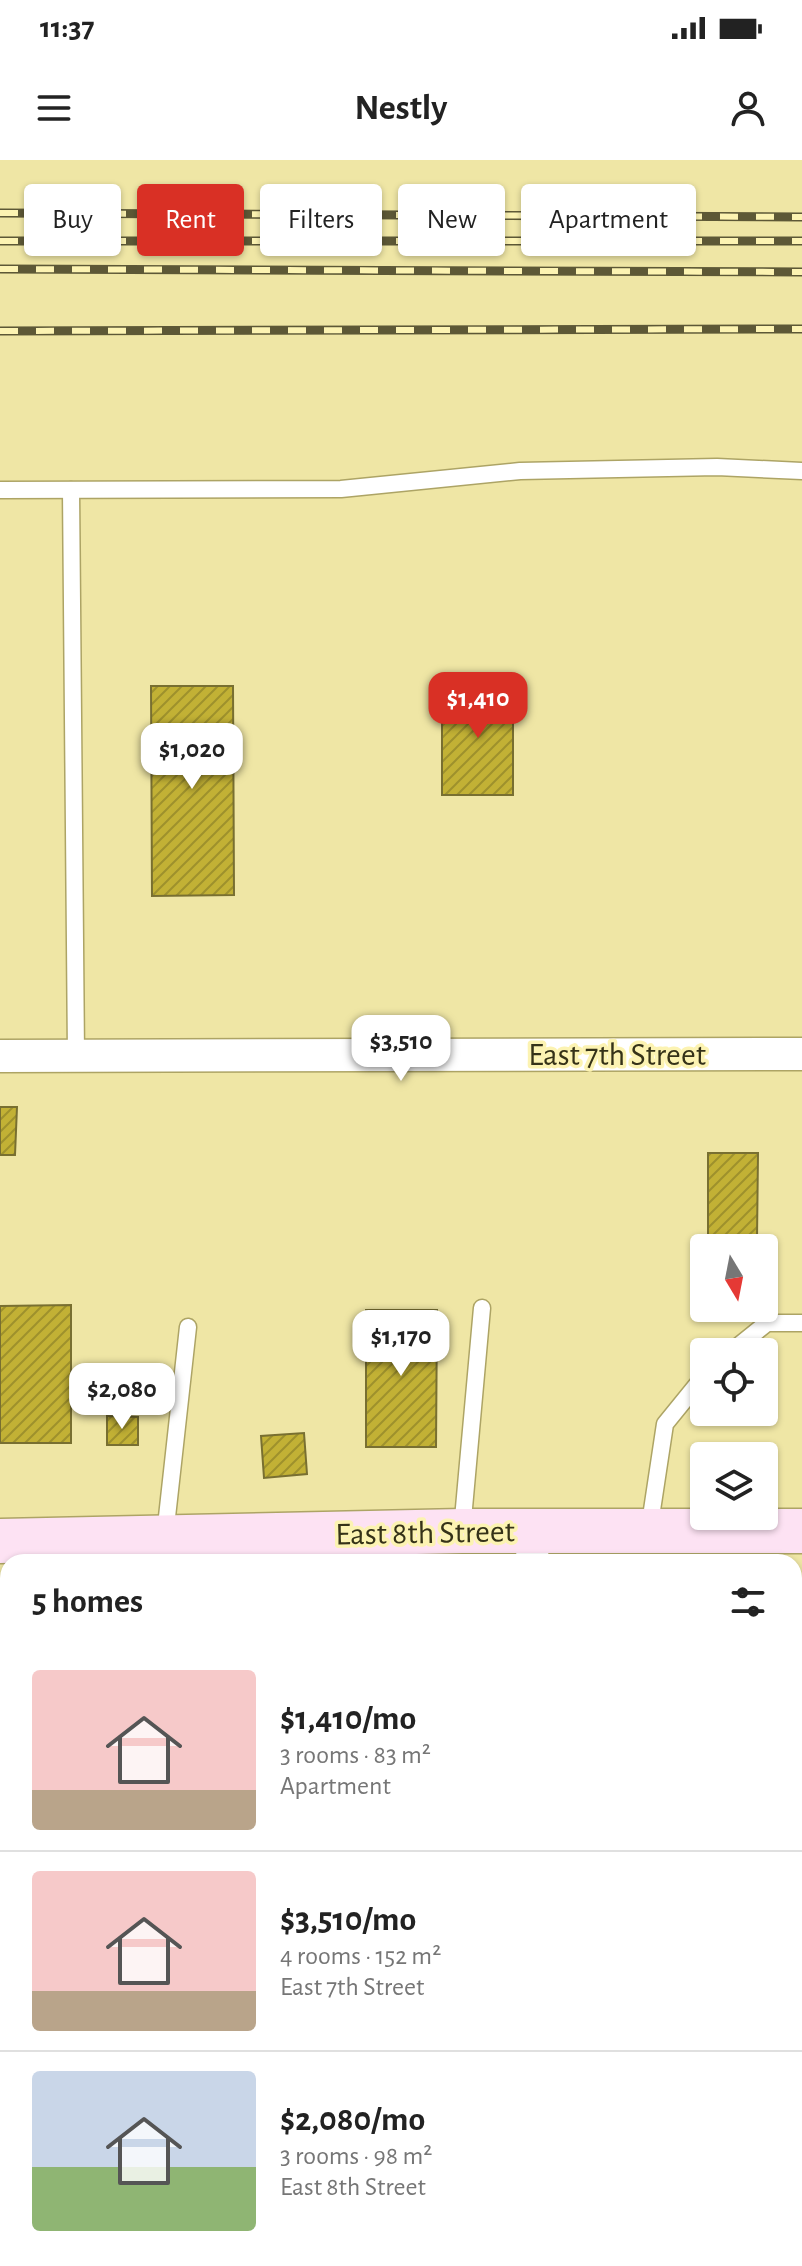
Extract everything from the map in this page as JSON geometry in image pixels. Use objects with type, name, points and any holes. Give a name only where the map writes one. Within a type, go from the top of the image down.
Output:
[{"type":"street","name":"East 7th Street","points":[[0,1056],[802,1054]]},
{"type":"street","name":"East 8th Street","points":[[0,1541],[51,1551],[165,1537],[462,1531],[533,1546],[649,1531],[802,1531]]},
{"type":"lane","points":[[0,490],[341,489],[520,471],[717,467],[802,471]]},
{"type":"lane","points":[[71,490],[76,1056]]},
{"type":"lane","points":[[462,1531],[482,1308]]},
{"type":"lane","points":[[748,1338],[767,1323],[802,1323]]},
{"type":"lane","points":[[165,1537],[188,1327]]},
{"type":"lane","points":[[649,1531],[665,1424],[690,1393]]},
{"type":"building","points":[[442,685],[513,685],[513,795],[442,795]]},
{"type":"building","points":[[151,686],[233,686],[234,895],[152,896]]},
{"type":"building","points":[[0,1107],[17,1107],[15,1155],[0,1155]]},
{"type":"building","points":[[708,1153],[758,1153],[757,1234],[708,1234]]},
{"type":"building","points":[[71,1305],[71,1443],[0,1443],[0,1306]]},
{"type":"building","points":[[366,1310],[437,1310],[436,1447],[366,1447]]},
{"type":"building","points":[[107,1416],[138,1417],[138,1445],[107,1445]]},
{"type":"building","points":[[304,1433],[307,1474],[264,1478],[261,1436]]},
{"type":"railway","points":[[0,213],[802,217]]},
{"type":"railway","points":[[0,241],[802,241]]},
{"type":"railway","points":[[0,269],[802,272]]},
{"type":"railway","points":[[0,331],[802,329]]}]
